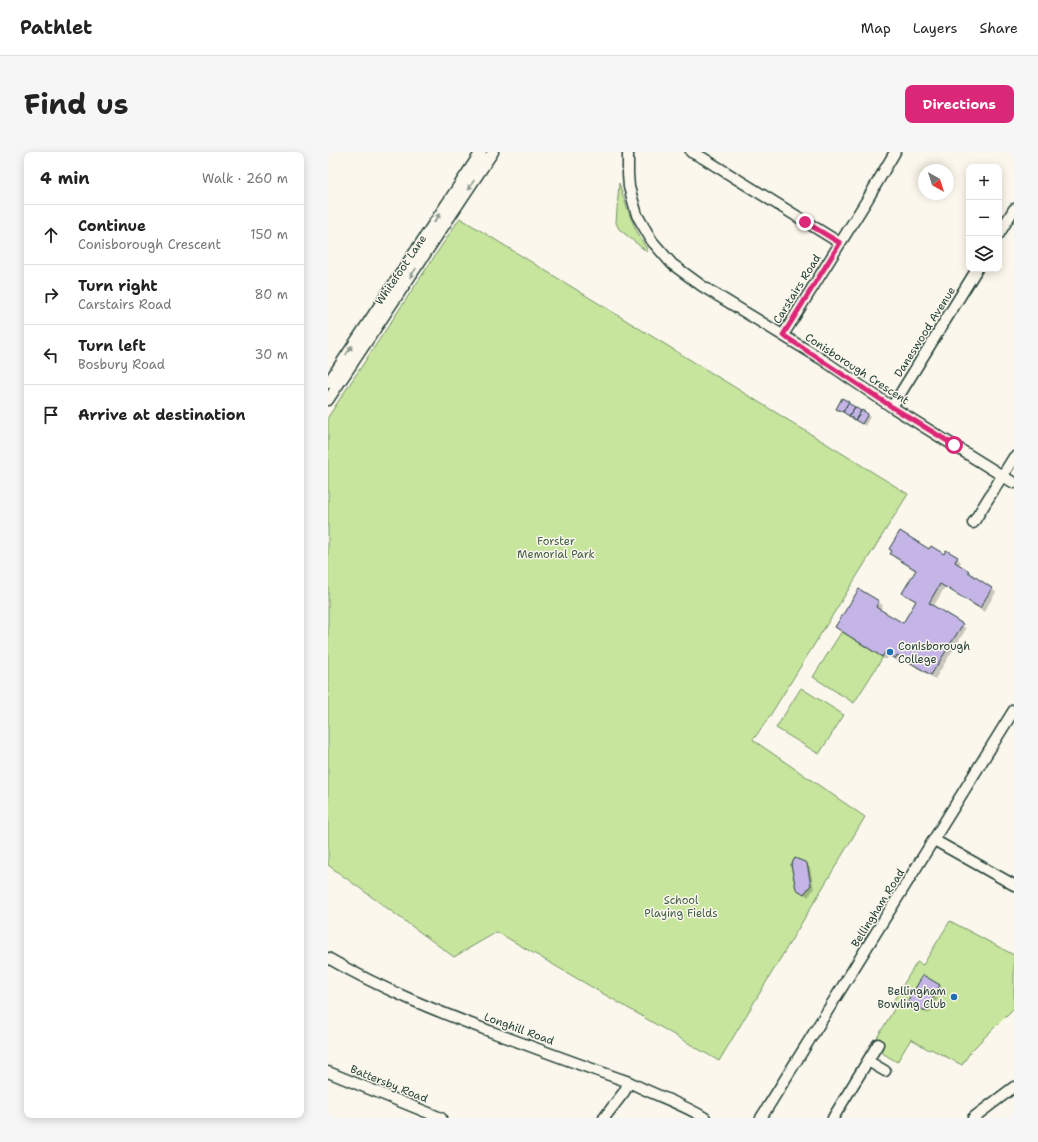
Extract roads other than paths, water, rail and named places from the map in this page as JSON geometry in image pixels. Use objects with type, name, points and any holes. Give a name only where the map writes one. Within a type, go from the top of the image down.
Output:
[{"type":"street","name":"Whitefoot Lane","points":[[328,383],[481,152]]},
{"type":"street","name":"Whitefoot Lane","points":[[328,400],[493,152]]},
{"type":"street","name":"Conisborough Crescent","points":[[628,152],[629,187],[632,201],[644,228],[661,252],[672,264],[702,286],[783,335],[892,407],[1014,483]]},
{"type":"street","points":[[690,152],[703,158],[840,243]]},
{"type":"street","name":"Carstairs Road","points":[[783,335],[840,243],[892,153]]},
{"type":"street","points":[[1002,229],[1014,209]]},
{"type":"street","name":"Daneswood Avenue","points":[[892,407],[976,272]]},
{"type":"street","points":[[973,523],[1014,457]]},
{"type":"street","name":"Bellingham Road","points":[[762,1118],[1014,710]]},
{"type":"street","points":[[934,840],[1014,885]]},
{"type":"street","name":"Longhill Road","points":[[328,958],[358,976],[412,1001],[462,1021],[629,1082],[679,1103],[705,1118]]},
{"type":"street","points":[[833,1118],[878,1044]]},
{"type":"street","points":[[868,1061],[885,1071]]},
{"type":"street","name":"Battersby Road","points":[[328,1072],[441,1118]]},
{"type":"street","points":[[604,1118],[624,1092],[629,1082]]},
{"type":"street","points":[[973,1118],[1014,1087]]},
{"type":"place","name":"Conisborough College","points":[[890,652]]},
{"type":"place","name":"Bellingham Bowling Club","points":[[954,997]]},
{"type":"park label","name":"Forster Memorial Park","points":[[556,547]]},
{"type":"park label","name":"School Playing Fields","points":[[681,906]]}]
